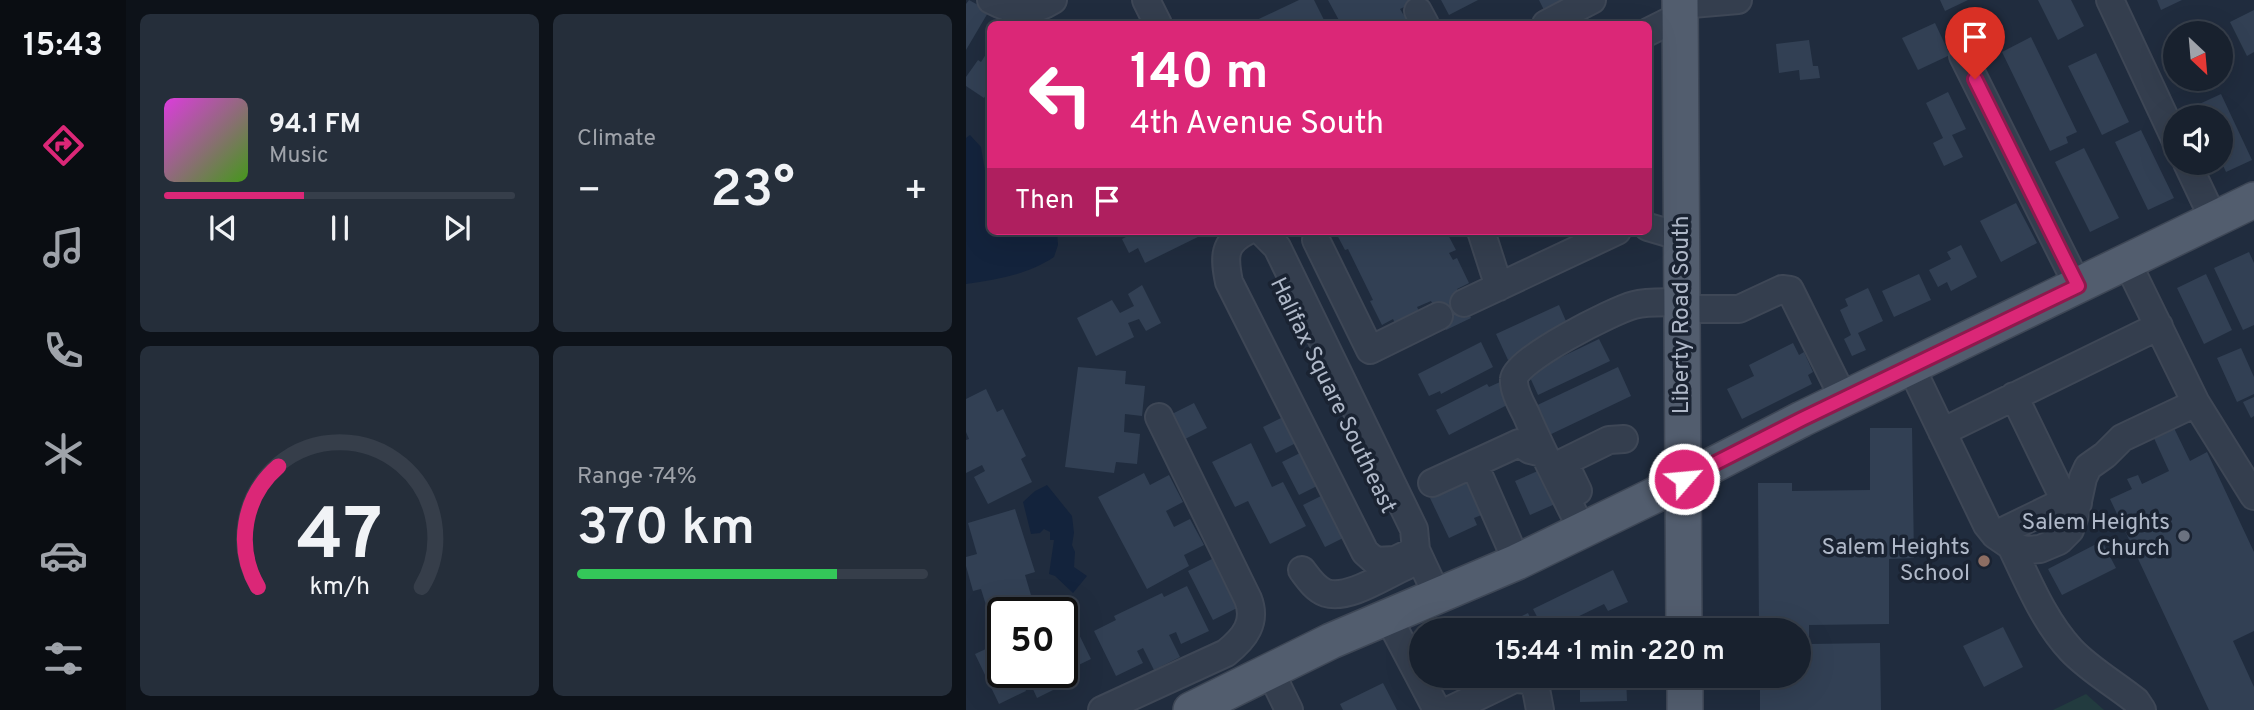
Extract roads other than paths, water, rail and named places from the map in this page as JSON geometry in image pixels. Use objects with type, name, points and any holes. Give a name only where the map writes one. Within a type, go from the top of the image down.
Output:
[{"type":"main road","name":"Liberty Road South","points":[[1680,7],[1684,618]]},
{"type":"main road","points":[[1191,710],[1388,617],[1517,562],[1844,398],[2254,200]]},
{"type":"main road","points":[[1685,688],[1685,710]]},
{"type":"street","points":[[991,0],[1019,11],[1031,10],[1053,0]]},
{"type":"street","points":[[1146,0],[1156,21]]},
{"type":"street","points":[[1552,21],[1592,0]]},
{"type":"street","points":[[1652,29],[1680,7],[1738,0]]},
{"type":"street","points":[[2110,0],[2163,113]]},
{"type":"street","points":[[1963,56],[2078,286]]},
{"type":"street","points":[[2193,175],[2214,220]]},
{"type":"street","points":[[1652,229],[1682,237]]},
{"type":"street","points":[[1243,235],[1234,237],[1230,242],[1227,255],[1229,282],[1365,552],[1375,561],[1387,562],[1418,556]]},
{"type":"street","name":"Halifax Square Southeast","points":[[1258,235],[1263,254],[1399,536],[1418,556],[1437,595]]},
{"type":"street","points":[[1487,235],[1499,287]]},
{"type":"street","points":[[1464,303],[1609,235]]},
{"type":"street","points":[[1316,240],[1370,350],[1439,316]]},
{"type":"street","points":[[2127,262],[2196,403],[2254,495]]},
{"type":"street","points":[[1588,527],[1531,448],[1513,382],[1515,372],[1529,360],[1584,326],[1634,305],[1739,309],[1782,289],[1790,290],[1844,398]]},
{"type":"street","points":[[1942,432],[2159,326]]},
{"type":"street","points":[[1911,367],[1987,525],[2003,540],[2055,630],[2071,650],[2136,701],[2141,710]]},
{"type":"street","points":[[2014,396],[2072,502]]},
{"type":"street","points":[[2003,540],[2072,502],[2088,467],[2122,438],[2196,403]]},
{"type":"street","points":[[1108,709],[1226,653],[1241,639],[1253,618],[1248,599],[1159,417]]},
{"type":"street","points":[[1588,527],[1564,462],[1609,440],[1624,439]]},
{"type":"street","points":[[1432,483],[1474,464],[1531,448]]},
{"type":"street","points":[[1474,464],[1517,562]]},
{"type":"street","points":[[1302,570],[1311,582],[1326,593],[1347,594],[1407,565],[1418,556]]},
{"type":"street","points":[[1388,617],[1437,710]]},
{"type":"street","points":[[1270,671],[1289,710]]},
{"type":"street","points":[[1450,710],[1514,679],[1529,680],[1536,688],[1540,710]]},
{"type":"water","points":[[970,135],[981,147],[987,178],[987,235],[1057,235],[1058,245],[1054,257],[1023,272],[966,284],[966,138]]},
{"type":"water","points":[[1047,485],[1072,516],[1074,567],[1087,576],[1073,593],[1055,576],[1049,574],[1054,540],[1050,540],[1050,532],[1044,529],[1040,533],[1031,534],[1023,502]]},
{"type":"place","name":"Salem Heights Church","points":[[2184,536]]},
{"type":"place","name":"Salem Heights School","points":[[1984,561]]}]
